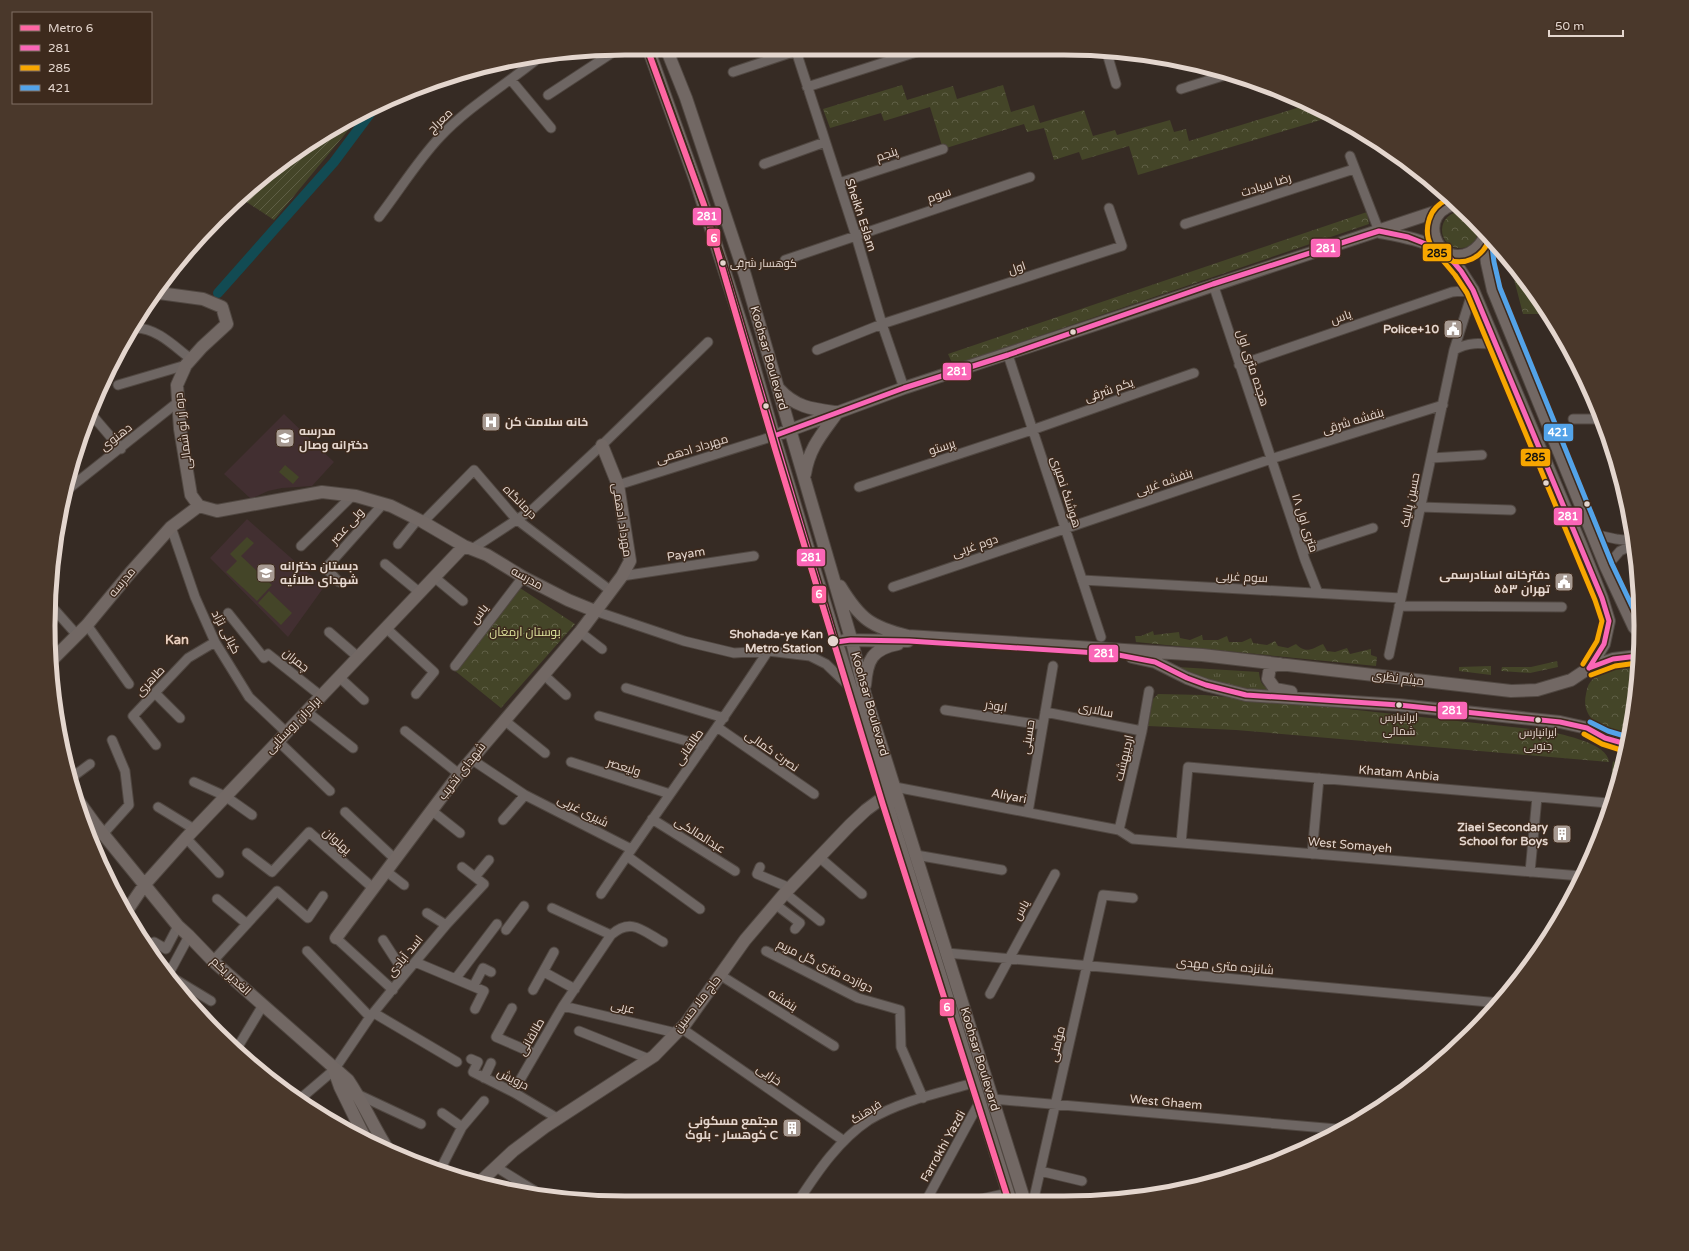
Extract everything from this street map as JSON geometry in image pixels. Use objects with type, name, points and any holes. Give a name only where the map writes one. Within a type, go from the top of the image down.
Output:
[{"type":"street","points":[[548,94],[608,55]]},
{"type":"street","name":"Koohsar Boulevard","points":[[651,55],[696,182],[746,338],[836,642],[852,688],[1009,1196]]},
{"type":"street","name":"Koohsar Boulevard","points":[[669,55],[686,98],[745,276],[851,640],[864,694],[895,787],[993,1099],[1028,1196]]},
{"type":"street","points":[[733,72],[782,55]]},
{"type":"street","name":"Sheikh Eslam","points":[[797,55],[856,236],[882,324],[904,388]]},
{"type":"street","points":[[807,87],[907,55]]},
{"type":"street","points":[[1108,57],[1116,84]]},
{"type":"street","name":"معراج","points":[[379,217],[440,137],[456,121],[532,63]]},
{"type":"street","points":[[1181,89],[1220,77]]},
{"type":"street","points":[[511,80],[551,128]]},
{"type":"street","points":[[764,164],[825,142]]},
{"type":"street","name":"پنجم","points":[[838,183],[943,149]]},
{"type":"street","points":[[1350,156],[1379,231]]},
{"type":"street","name":"رضا سیادت","points":[[1185,224],[1354,169]]},
{"type":"street","name":"سوم","points":[[785,260],[1030,177]]},
{"type":"street","points":[[774,436],[904,388],[1213,284],[1379,231],[1449,206]]},
{"type":"street","points":[[1450,206],[1434,222],[1433,230],[1436,242],[1461,271],[1473,290],[1602,598],[1609,622],[1604,644],[1589,668]]},
{"type":"street","name":"اول","points":[[882,324],[1122,246],[1109,208]]},
{"type":"street","points":[[1379,231],[1408,237],[1455,255],[1467,255],[1475,251],[1483,239]]},
{"type":"street","points":[[1485,241],[1487,262],[1493,290],[1606,567],[1634,627]]},
{"type":"street","name":"هجده متری اول","points":[[1213,284],[1271,459]]},
{"type":"street","name":"یاس","points":[[1239,365],[1452,292],[1473,290]]},
{"type":"street","name":"حسین پالیک","points":[[1389,655],[1454,350],[1473,290]]},
{"type":"street","name":"دره زر نو شمالی","points":[[162,293],[203,299],[222,307],[227,324],[202,347],[189,362],[177,385],[180,429],[191,495],[199,506]]},
{"type":"street","points":[[817,350],[882,324]]},
{"type":"street","points":[[139,328],[143,328],[160,336],[189,362]]},
{"type":"street","points":[[468,548],[533,509],[602,445],[708,342]]},
{"type":"street","points":[[1454,350],[1463,345],[1475,342],[1495,344]]},
{"type":"street","name":"هوشنگ نصیری","points":[[1008,354],[1101,637]]},
{"type":"street","points":[[118,385],[189,362]]},
{"type":"street","name":"یکم شرقی","points":[[1032,430],[1194,373]]},
{"type":"street","points":[[778,387],[786,397],[799,405],[837,413]]},
{"type":"street","name":"دهنوی","points":[[72,486],[121,449],[178,402]]},
{"type":"street","name":"بنفشه شرقی","points":[[1271,459],[1443,405]]},
{"type":"street","points":[[804,477],[807,460],[814,445],[837,413]]},
{"type":"street","points":[[94,417],[121,449]]},
{"type":"street","points":[[1573,419],[1595,419]]},
{"type":"street","name":"پرستو","points":[[859,487],[1032,430]]},
{"type":"street","name":"مهرداد ادهمى","points":[[618,485],[774,436]]},
{"type":"street","name":"مهرداد ادهمی","points":[[595,611],[622,576],[630,561],[618,485],[602,445]]},
{"type":"street","points":[[1431,458],[1482,455]]},
{"type":"street","name":"بنفشه غربی","points":[[1065,529],[1271,459]]},
{"type":"street","name":"۱۸ متری اول","points":[[1271,459],[1318,593]]},
{"type":"street","name":"درمانگاه","points":[[420,520],[474,470],[516,519],[610,591]]},
{"type":"street","name":"مدرسه","points":[[56,656],[87,625],[171,527],[199,506],[217,511],[322,492],[352,496],[391,506],[420,520],[468,548],[487,555],[523,577],[568,600],[595,611],[691,643],[734,652],[768,651],[810,656],[826,664],[852,688]]},
{"type":"street","points":[[302,546],[352,496]]},
{"type":"street","name":"ولی عصر","points":[[339,582],[326,568],[383,504]]},
{"type":"street","points":[[1420,507],[1511,510]]},
{"type":"street","points":[[398,544],[420,520]]},
{"type":"street","name":"کیانی نژاد","points":[[171,527],[195,597],[215,642],[249,697],[330,791]]},
{"type":"street","points":[[1302,551],[1373,528]]},
{"type":"street","name":"دوم غربی","points":[[893,587],[1065,529]]},
{"type":"street","points":[[1593,534],[1627,540]]},
{"type":"street","points":[[1606,567],[1620,551],[1628,547]]},
{"type":"street","name":"برادران روستایی","points":[[129,907],[145,884],[225,796],[419,592],[468,548]]},
{"type":"street","name":"Payam","points":[[622,576],[754,556]]},
{"type":"street","points":[[385,564],[419,592]]},
{"type":"street","name":"میثم نظری","points":[[831,571],[852,606],[858,613],[872,624],[889,632],[908,636],[1202,655],[1511,691],[1537,690],[1554,686],[1571,680],[1589,668]]},
{"type":"street","points":[[434,577],[464,601]]},
{"type":"street","name":"یاس","points":[[455,666],[523,577]]},
{"type":"street","name":"سوم غربی","points":[[1082,580],[1318,593],[1400,602]]},
{"type":"street","points":[[1400,602],[1562,606]]},
{"type":"street","points":[[55,611],[77,635]]},
{"type":"street","name":"شهدای تخریب","points":[[336,938],[459,774],[580,632],[595,611]]},
{"type":"street","name":"چمران","points":[[228,613],[264,658],[268,654],[321,696]]},
{"type":"street","points":[[87,625],[128,684]]},
{"type":"street","points":[[386,628],[434,672],[416,694]]},
{"type":"street","points":[[329,632],[358,657]]},
{"type":"street","points":[[580,632],[602,649]]},
{"type":"street","points":[[836,642],[851,640],[909,641],[1113,654],[1155,662],[1187,678],[1229,692],[1246,695],[1399,705],[1560,722],[1587,728],[1605,738],[1621,744]]},
{"type":"street","points":[[864,694],[866,674],[872,656],[891,645],[909,641]]},
{"type":"street","name":"طاهری","points":[[156,745],[133,716],[188,658],[215,642]]},
{"type":"street","name":"طالقانی","points":[[601,894],[724,718],[768,651]]},
{"type":"street","points":[[1589,668],[1613,659],[1633,657]]},
{"type":"street","points":[[1280,664],[1270,668],[1268,674],[1268,679],[1275,688],[1324,699]]},
{"type":"street","name":"حسینی","points":[[1028,812],[1053,666]]},
{"type":"street","points":[[544,675],[566,695]]},
{"type":"street","points":[[339,677],[364,700]]},
{"type":"street","points":[[626,688],[724,718]]},
{"type":"street","name":"اردیبهشت","points":[[1119,830],[1142,731],[1149,691]]},
{"type":"street","points":[[156,693],[180,718]]},
{"type":"street","name":"ابوذر","points":[[945,710],[1042,725]]},
{"type":"street","points":[[306,711],[353,748]]},
{"type":"street","name":"سالاری","points":[[1045,712],[1142,731]]},
{"type":"street","points":[[599,716],[704,746]]},
{"type":"street","points":[[504,720],[545,753]]},
{"type":"street","name":"نصرت کمالی","points":[[717,727],[814,794]]},
{"type":"street","points":[[405,731],[459,774]]},
{"type":"street","points":[[103,834],[129,805],[125,771],[112,740]]},
{"type":"street","name":"شیری غربی","points":[[471,759],[525,794],[629,852],[700,909]]},
{"type":"street","name":"ولیعصر","points":[[571,762],[670,794]]},
{"type":"street","points":[[75,775],[90,764]]},
{"type":"street","name":"Khatam Anbia","points":[[1181,843],[1188,767],[1606,803]]},
{"type":"street","points":[[1312,854],[1319,778]]},
{"type":"street","points":[[194,782],[225,796],[252,815]]},
{"type":"street","name":"Aliyari","points":[[895,787],[1119,830]]},
{"type":"street","points":[[503,820],[525,794]]},
{"type":"street","name":"حاج ملا حسین","points":[[483,1178],[513,1151],[558,1118],[649,1059],[679,1030],[745,940],[787,890],[866,810],[885,796]]},
{"type":"street","points":[[1530,872],[1537,797]]},
{"type":"street","points":[[158,807],[190,834],[219,873]]},
{"type":"street","name":"الغدیر یکم","points":[[85,809],[103,834],[178,926],[213,961],[334,1070],[348,1080],[358,1094],[375,1129],[383,1142]]},
{"type":"street","points":[[431,810],[460,832]]},
{"type":"street","points":[[345,812],[395,859]]},
{"type":"street","name":"عبدالمالکی","points":[[652,819],[735,871]]},
{"type":"street","name":"West Somayeh","points":[[1119,830],[1133,839],[1576,876]]},
{"type":"street","name":"پهلوان","points":[[247,853],[272,872],[309,832],[373,888]]},
{"type":"street","points":[[916,855],[1002,870]]},
{"type":"street","points":[[819,856],[862,894]]},
{"type":"street","points":[[462,867],[475,877],[489,860]]},
{"type":"street","points":[[760,867],[757,874],[787,890],[820,921]]},
{"type":"street","points":[[386,871],[404,885]]},
{"type":"street","name":"یاس","points":[[990,994],[1008,958],[1055,874]]},
{"type":"street","name":"اسد آبادی","points":[[303,1096],[334,1070],[372,1015],[405,974],[446,925],[484,884],[475,877]]},
{"type":"street","points":[[213,961],[277,890],[308,918],[323,896]]},
{"type":"street","name":"مؤمنی","points":[[1030,1196],[1040,1171],[1103,895],[1133,898]]},
{"type":"street","points":[[217,899],[247,924]]},
{"type":"street","points":[[775,904],[800,923],[795,930]]},
{"type":"street","points":[[506,930],[524,906]]},
{"type":"street","points":[[552,908],[611,935]]},
{"type":"street","points":[[427,913],[446,925]]},
{"type":"street","points":[[456,978],[497,924]]},
{"type":"street","name":"طالقانی","points":[[513,1092],[563,1006],[611,935],[619,928],[628,925],[636,926],[662,942]]},
{"type":"street","points":[[154,942],[166,949],[178,926]]},
{"type":"street","points":[[170,969],[189,936]]},
{"type":"street","points":[[336,938],[393,990]]},
{"type":"street","points":[[382,940],[405,974]]},
{"type":"street","name":"دوازده متری گل مریم","points":[[766,950],[858,998],[900,1010],[901,1047],[924,1098]]},
{"type":"street","points":[[307,951],[372,1015],[457,1062]]},
{"type":"street","points":[[533,990],[554,952]]},
{"type":"street","name":"شانزده متری مهدی","points":[[947,953],[1492,1002]]},
{"type":"street","points":[[415,962],[474,985],[484,991],[475,1009]]},
{"type":"street","points":[[474,985],[483,968],[491,972]]},
{"type":"street","points":[[544,972],[575,989]]},
{"type":"street","name":"بنفشه","points":[[720,975],[834,1046]]},
{"type":"street","points":[[180,982],[211,1001]]},
{"type":"street","points":[[239,1045],[262,1005]]},
{"type":"street","name":"عربی","points":[[563,1006],[679,1030]]},
{"type":"street","points":[[512,1008],[496,1037],[535,1054]]},
{"type":"street","name":"خزایی","points":[[679,1030],[844,1141]]},
{"type":"street","points":[[579,1031],[649,1059]]},
{"type":"street","name":"درویش","points":[[472,1059],[478,1062],[473,1072],[513,1092],[558,1118]]},
{"type":"street","points":[[484,1078],[490,1063]]},
{"type":"street","points":[[334,1070],[340,1087],[361,1131]]},
{"type":"street","name":"فرهنگ","points":[[802,1196],[824,1164],[844,1141],[870,1120],[894,1108],[973,1083]]},
{"type":"street","points":[[358,1094],[421,1124]]},
{"type":"street","name":"West Ghaem","points":[[993,1099],[1332,1129]]},
{"type":"street","points":[[442,1166],[462,1127],[484,1101]]},
{"type":"street","name":"Farrokhi Yazdi","points":[[929,1196],[980,1103]]},
{"type":"street","points":[[442,1113],[462,1127]]},
{"type":"street","points":[[368,1134],[375,1129]]},
{"type":"street","points":[[496,1167],[529,1187]]},
{"type":"street","points":[[1040,1171],[1082,1181]]},
{"type":"shaded area","name":"مدرسه دخترانه وصال","points":[[284,414],[334,462],[312,486],[282,488],[268,491],[251,499],[224,474]]},
{"type":"shaded area","name":"دبستان دخترانه شهدای طلائیه","points":[[247,519],[324,587],[288,637],[210,558]]},
{"type":"green space","points":[[902,85],[907,100],[953,86],[957,99],[1003,85],[1011,112],[1034,105],[1040,123],[1084,110],[1093,136],[1115,130],[1117,135],[1170,120],[1174,132],[1186,129],[1189,141],[1301,107],[1325,119],[1138,175],[1129,146],[1082,160],[1079,152],[1054,160],[1044,128],[1027,132],[1024,124],[943,149],[930,107],[884,121],[881,113],[830,128],[823,109]]},
{"type":"green space","points":[[353,124],[274,220],[245,201],[278,173],[309,151]]},
{"type":"green space","points":[[1367,212],[1369,224],[953,365],[948,354]]},
{"type":"green space","points":[[1456,212],[1478,234],[1473,243],[1464,248],[1453,247],[1447,243],[1442,234],[1443,223],[1447,217]]},
{"type":"green space","points":[[1513,274],[1541,314],[1523,314]]},
{"type":"green space","points":[[1521,286],[1538,309],[1522,308]]},
{"type":"green space","points":[[285,465],[299,477],[293,484],[279,472]]},
{"type":"green space","points":[[247,537],[254,543],[241,556],[272,585],[257,601],[226,572],[237,561],[230,554]]},
{"type":"green space","name":"بوستان ارمغان","points":[[520,588],[575,624],[501,708],[454,670]]},
{"type":"green space","points":[[269,591],[292,613],[281,625],[258,603]]},
{"type":"green space","points":[[1153,631],[1154,635],[1179,632],[1180,638],[1190,640],[1202,635],[1203,640],[1218,640],[1227,636],[1229,642],[1242,642],[1251,638],[1253,643],[1267,645],[1275,641],[1278,646],[1288,648],[1296,644],[1306,650],[1323,644],[1327,651],[1335,652],[1347,648],[1350,654],[1371,649],[1371,655],[1377,657],[1376,666],[1136,642],[1135,636],[1141,636]]},
{"type":"green space","points":[[1557,661],[1558,667],[1530,673],[1501,671],[1502,667],[1531,667]]},
{"type":"green space","points":[[1633,664],[1623,734],[1603,728],[1596,724],[1587,711],[1585,703],[1586,694],[1592,680],[1602,672],[1625,665]]},
{"type":"green space","points":[[1491,666],[1491,675],[1459,671],[1459,667]]},
{"type":"green space","points":[[1177,667],[1259,672],[1260,679],[1263,684],[1267,688],[1274,691],[1248,689],[1224,684],[1200,677]]},
{"type":"green space","points":[[1158,694],[1204,695],[1284,702],[1548,731],[1593,745],[1607,755],[1609,762],[1236,730],[1148,726],[1153,699]]},
{"type":"green space","points":[[1613,761],[1617,764],[1610,787]]},
{"type":"waterway","points":[[218,293],[334,162],[368,117]]},
{"type":"metro line","name":"6","points":[[650,55],[704,205],[775,449],[883,805],[1007,1196]]},
{"type":"transit line","name":"281","points":[[651,55],[687,156],[724,266],[836,642],[851,640],[909,641],[1113,654],[1155,662],[1187,678],[1206,685],[1246,695],[1399,705],[1560,722],[1587,728],[1605,738],[1622,743]]},
{"type":"transit line","name":"285","points":[[1444,201],[1436,207],[1429,220],[1428,234],[1431,246],[1439,255],[1449,260],[1461,262],[1472,259],[1482,251],[1487,243]]},
{"type":"transit line","name":"281","points":[[774,436],[904,388],[1008,355],[1213,284],[1379,231],[1408,237],[1444,251],[1461,271],[1473,290],[1602,598],[1609,621],[1604,644],[1589,668]]},
{"type":"transit line","name":"421","points":[[1492,249],[1500,288],[1612,564],[1634,610]]},
{"type":"transit line","name":"285","points":[[1439,256],[1455,275],[1467,293],[1595,600],[1602,621],[1597,641],[1583,664]]},
{"type":"transit line","name":"281","points":[[1589,668],[1613,659],[1633,657]]},
{"type":"transit line","name":"285","points":[[1591,675],[1615,666],[1633,664]]},
{"type":"transit line","name":"421","points":[[1590,722],[1608,731],[1623,736]]},
{"type":"transit line","name":"285","points":[[1584,734],[1602,744],[1620,750]]},
{"type":"place","name":"کوهسار شرقی","points":[[723,263]]},
{"type":"place","name":"Police+10","points":[[1453,329]]},
{"type":"place","name":"خانه سلامت کن","points":[[491,422]]},
{"type":"place","name":"مدرسه دخترانه وصال","points":[[285,438]]},
{"type":"place","name":"دبستان دخترانه شهدای طلائیه","points":[[266,573]]},
{"type":"place","name":"دفترخانه اسنادرسمی ۵۵۳ تهران","points":[[1564,582]]},
{"type":"place","name":"Shohada-ye Kan Metro Station","points":[[833,641]]},
{"type":"place","name":"ایرانپارس شمالی","points":[[1399,705]]},
{"type":"place","name":"ایرانپارس جنوبی","points":[[1538,720]]},
{"type":"place","name":"Ziaei Secondary School for Boys","points":[[1562,834]]},
{"type":"place","name":"مجتمع مسکونی کوهسار - بلوک C","points":[[792,1128]]},
{"type":"district","name":"Kan","points":[[177,640]]}]
